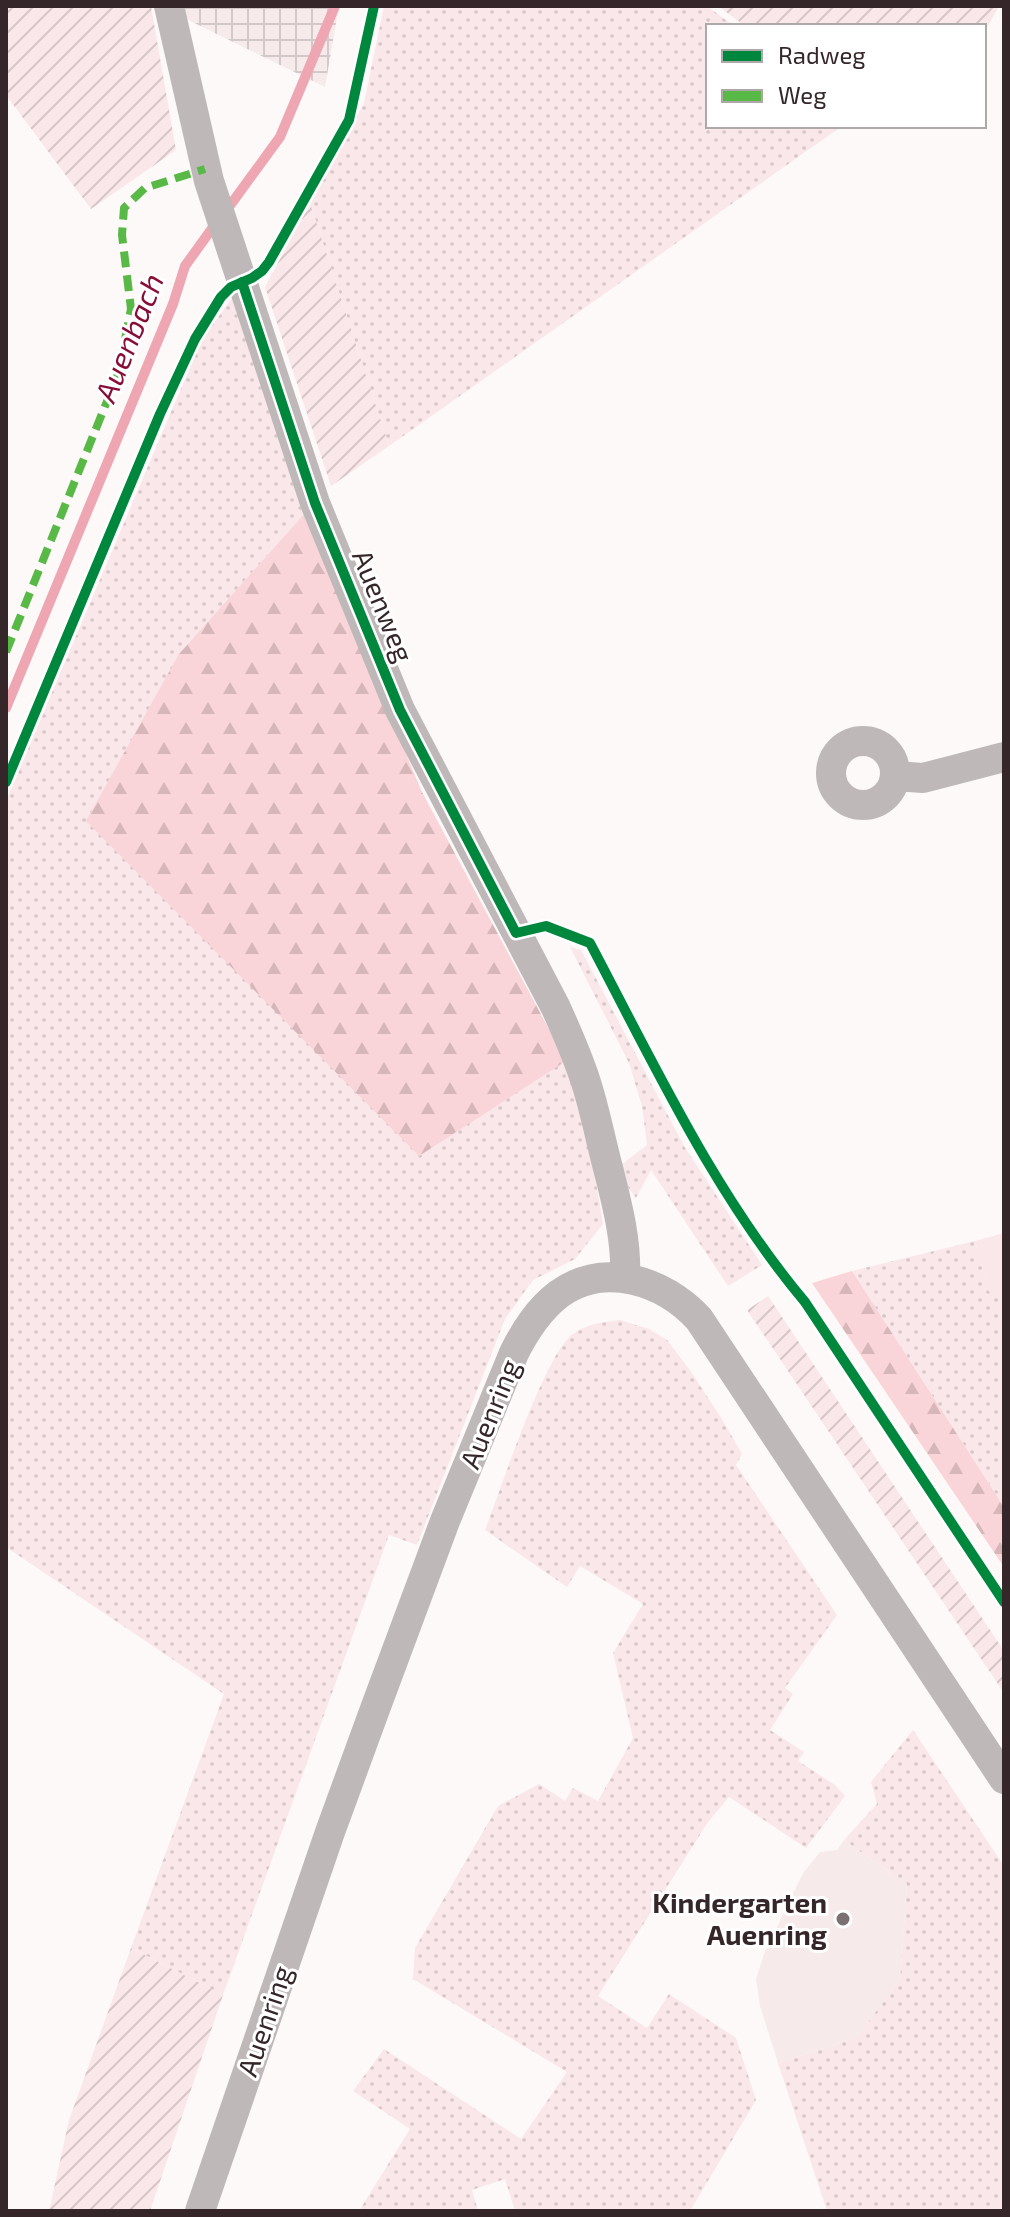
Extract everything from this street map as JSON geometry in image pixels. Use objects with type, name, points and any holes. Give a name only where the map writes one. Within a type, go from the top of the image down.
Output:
[{"type":"street","name":"Auenweg","points":[[169,6],[209,181],[315,503],[400,710],[556,1008],[574,1049],[588,1090],[612,1185],[623,1235],[625,1278]]},
{"type":"street","points":[[895,776],[923,778],[1004,757]]},
{"type":"street","name":"Auenring","points":[[200,2211],[340,1805],[445,1521],[525,1330],[560,1294],[593,1279],[625,1278],[662,1289],[682,1302],[699,1319],[1004,1779]]},
{"type":"shaded area","points":[[6,6],[151,6],[176,150],[91,209],[6,95]]},
{"type":"shaded area","points":[[175,6],[339,6],[325,87],[176,14]]},
{"type":"shaded area","points":[[384,6],[707,6],[731,24],[706,24],[706,128],[839,128],[389,446],[310,203],[364,103]]},
{"type":"shaded area","points":[[718,6],[999,6],[986,29],[986,24],[742,24]]},
{"type":"shaded area","points":[[310,203],[389,446],[331,486],[265,287]]},
{"type":"shaded area","points":[[233,297],[305,513],[179,654],[566,1061],[586,1122],[603,1224],[575,1259],[533,1280],[505,1319],[417,1545],[389,1535],[223,1995],[131,1948],[224,1694],[6,1547],[6,801],[202,339]]},
{"type":"shaded area","points":[[570,947],[581,950],[684,1146],[762,1265],[728,1286],[651,1170],[636,1198],[624,1182],[621,1165],[647,1145],[642,1106],[629,1063]]},
{"type":"shaded area","points":[[1004,1233],[1004,1288],[989,1292],[975,1241]]},
{"type":"shaded area","points":[[975,1241],[989,1291],[1004,1288],[1004,1507],[852,1271]]},
{"type":"shaded area","points":[[768,1296],[1004,1651],[1004,1693],[747,1310]]},
{"type":"shaded area","points":[[620,1320],[649,1329],[667,1340],[689,1369],[742,1454],[736,1465],[837,1615],[785,1688],[793,1694],[770,1730],[804,1752],[798,1761],[835,1785],[845,1796],[806,1848],[729,1797],[708,1822],[598,1996],[647,2028],[669,1994],[736,2038],[756,2100],[690,2211],[515,2211],[505,2179],[472,2190],[478,2211],[359,2211],[410,2129],[353,2091],[384,2049],[521,2139],[567,2072],[413,1979],[415,1948],[498,1806],[539,1784],[565,1801],[573,1788],[598,1801],[633,1738],[613,1653],[643,1604],[580,1566],[567,1587],[485,1530],[537,1394],[562,1346],[583,1328]]},
{"type":"shaded area","points":[[913,1730],[1004,1866],[1004,2211],[827,2211],[778,2063],[856,2038],[900,1980],[907,1884],[844,1840],[877,1804],[871,1782]]},
{"type":"shaded area","name":"Kindergarten Auenring","points":[[844,1840],[907,1884],[900,1980],[856,2038],[778,2063],[760,2006],[756,1979],[764,1954],[803,1873],[820,1852],[837,1850]]},
{"type":"shaded area","points":[[131,1948],[223,1995],[150,2211],[49,2211],[69,2120]]},
{"type":"green space","points":[[305,513],[422,792],[566,1061],[419,1156],[86,821],[179,654]]},
{"type":"green space","points":[[852,1271],[1004,1507],[1004,1567],[812,1283]]},
{"type":"waterway","name":"Auenbach","points":[[226,211],[280,137],[335,6]]},
{"type":"waterway","name":"Auenbach","points":[[6,708],[173,304],[185,266],[216,223]]},
{"type":"marked path","points":[[6,652],[118,374],[131,309],[122,235],[124,208],[145,188],[205,169]]},
{"type":"cycle path","points":[[6,782],[160,414],[195,339],[221,297],[231,287],[262,271],[269,262],[349,120],[374,6]]},
{"type":"cycle path","points":[[242,282],[315,503],[400,710],[516,933],[546,926],[590,943],[715,1174],[773,1261],[805,1302],[1004,1602]]},
{"type":"place","name":"Kindergarten Auenring","points":[[843,1919]]}]
